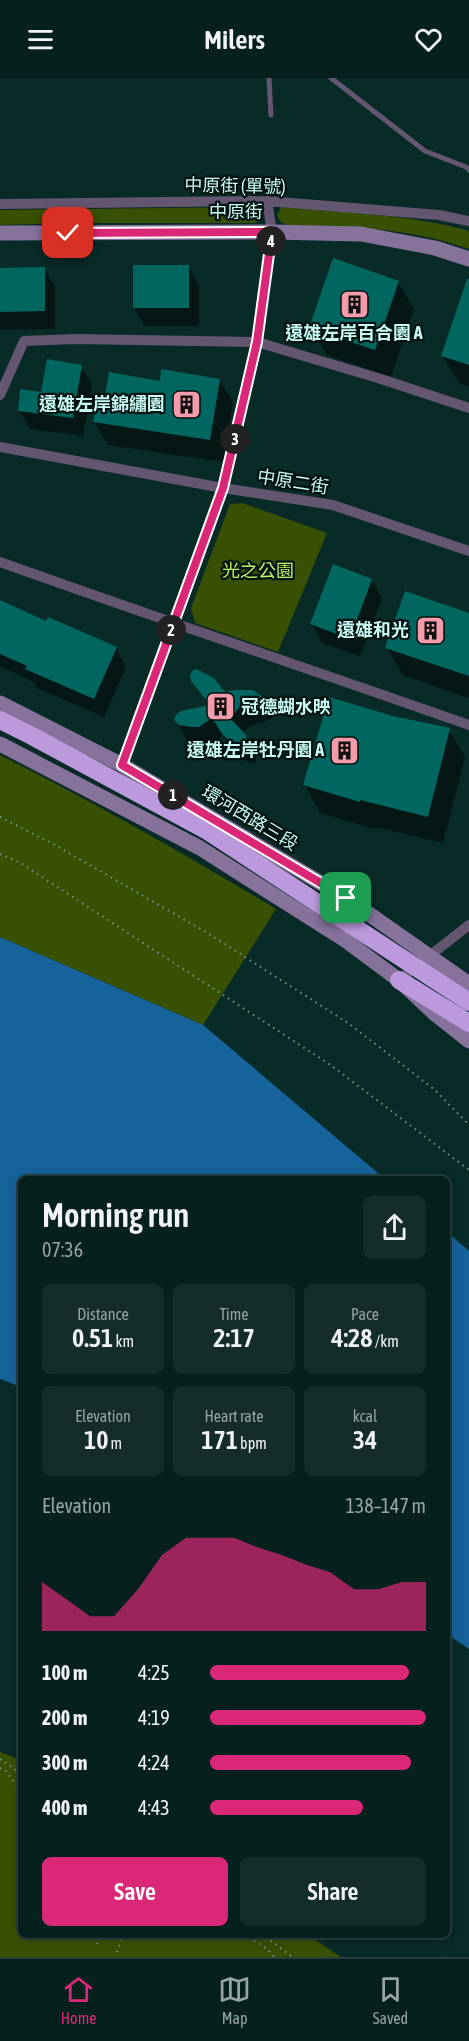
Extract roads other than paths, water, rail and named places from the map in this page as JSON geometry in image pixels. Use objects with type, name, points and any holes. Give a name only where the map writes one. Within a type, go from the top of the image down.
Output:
[{"type":"highway","points":[[0,720],[206,830],[469,1002]]},
{"type":"highway","points":[[399,980],[469,1023]]},
{"type":"main road","name":"中原街","points":[[0,233],[361,234],[435,248],[469,260]]},
{"type":"main road","name":"環河西路三段","points":[[0,703],[122,765],[346,898],[469,984]]},
{"type":"main road","points":[[0,744],[200,848],[345,940],[399,980],[435,1014],[469,1041]]},
{"type":"street","name":"中原街 (單號)","points":[[0,204],[267,201],[439,215],[469,221]]},
{"type":"street","points":[[122,765],[223,488],[257,342],[272,232],[267,201]]},
{"type":"street","points":[[0,395],[24,341],[75,339],[257,342],[469,408]]},
{"type":"street","name":"中原二街","points":[[0,447],[223,488],[333,505],[469,552]]},
{"type":"street","points":[[0,562],[469,725]]},
{"type":"street","points":[[399,980],[469,925]]},
{"type":"lane","points":[[269,78],[271,115]]},
{"type":"lane","points":[[331,78],[425,151],[468,167]]},
{"type":"water","points":[[0,937],[203,1025],[381,1176],[18,1176],[18,1386],[0,1379]]},
{"type":"water","points":[[450,1235],[469,1251],[469,1649],[450,1636]]},
{"type":"place","name":"遠雄左岸百合園 A","points":[[354,304]]},
{"type":"place","name":"遠雄左岸錦繡園","points":[[186,404]]},
{"type":"place","name":"遠雄和光","points":[[430,630]]},
{"type":"place","name":"冠德蝴水映","points":[[220,707]]},
{"type":"place","name":"遠雄左岸牡丹園 A","points":[[345,750]]},
{"type":"park label","name":"光之公園","points":[[258,571]]}]
